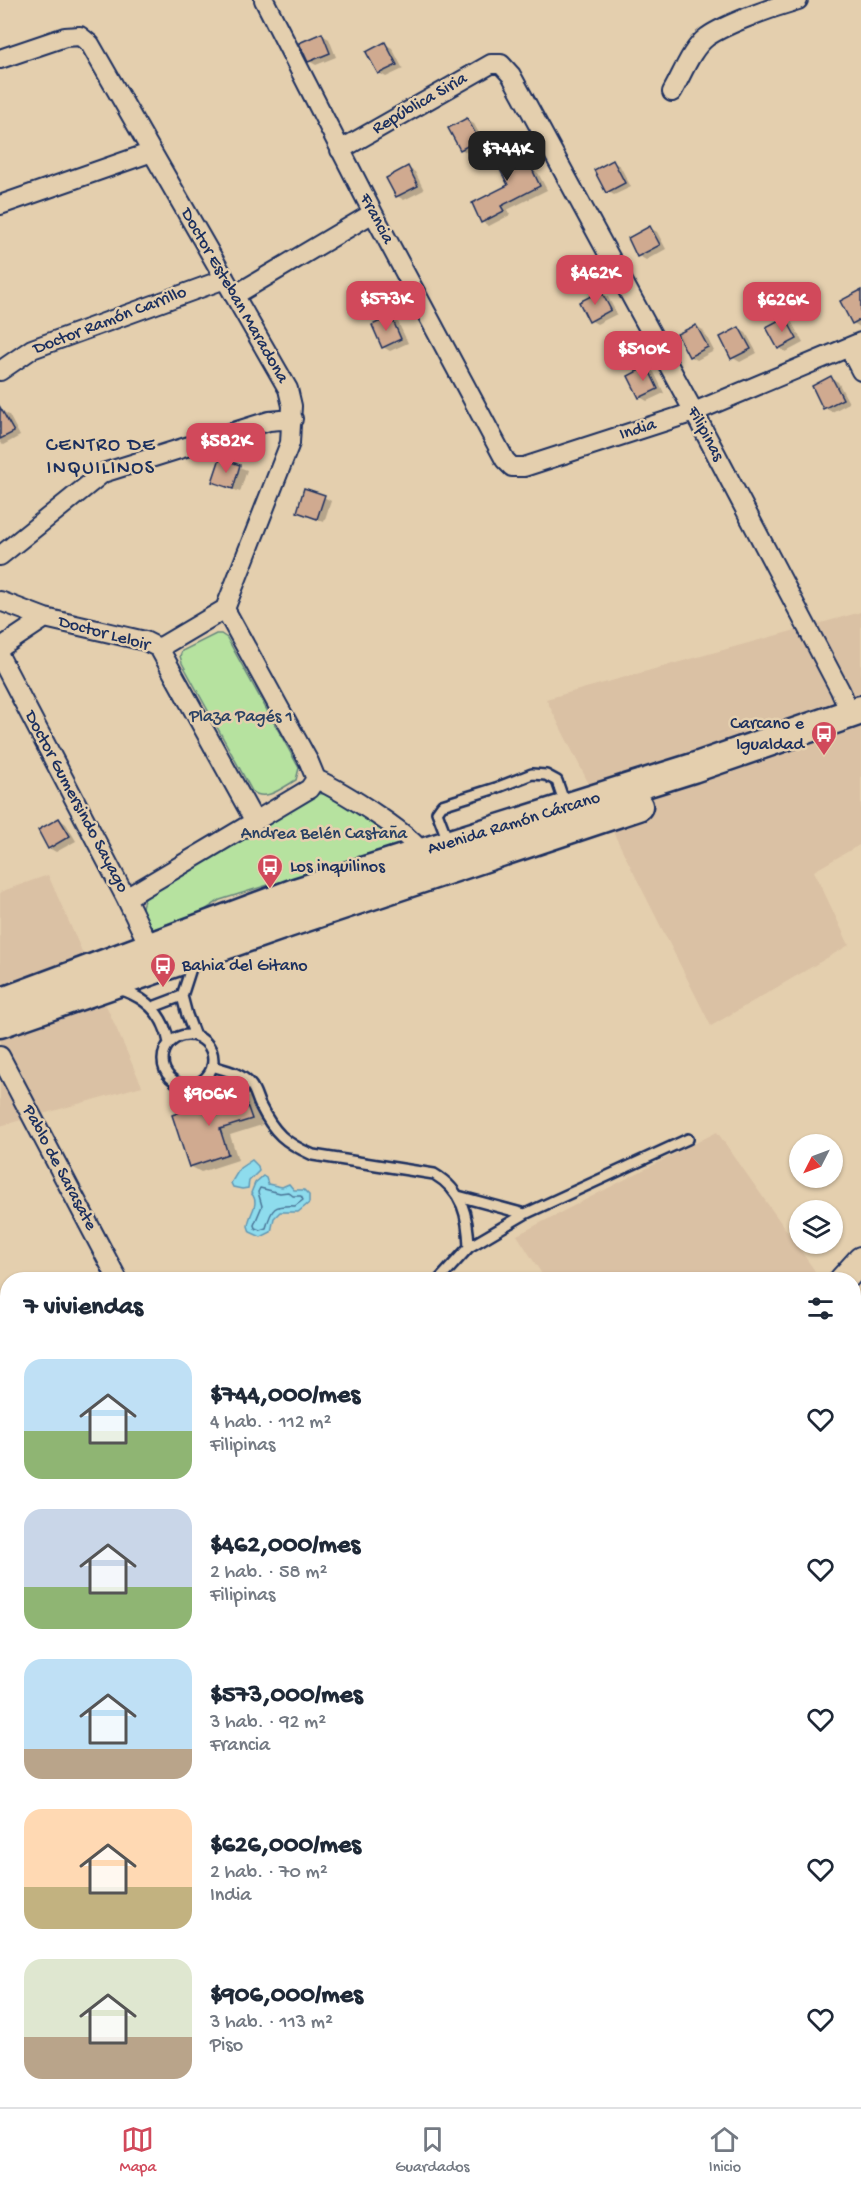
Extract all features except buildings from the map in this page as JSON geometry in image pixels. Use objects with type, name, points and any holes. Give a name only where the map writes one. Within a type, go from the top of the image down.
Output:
[{"type":"main road","name":"Avenida Ramón Cárcano","points":[[0,1003],[295,893],[435,857],[569,818],[857,718]]},
{"type":"main road","name":"Avenida Ramón Cárcano","points":[[0,1023],[288,923],[435,857]]},
{"type":"main road","points":[[850,1272],[861,1260]]},
{"type":"street","name":"Francia","points":[[264,0],[373,213],[506,460],[512,467]]},
{"type":"street","points":[[672,92],[696,50],[707,38],[773,8],[798,0]]},
{"type":"street","name":"Doctor Esteban Maradona","points":[[0,59],[65,37],[80,36],[90,44],[288,389],[293,419],[290,443],[225,609]]},
{"type":"street","name":"República Siria","points":[[340,150],[491,64],[501,64]]},
{"type":"street","name":"Filipinas","points":[[501,64],[511,75],[857,718]]},
{"type":"street","points":[[0,205],[152,152]]},
{"type":"street","points":[[235,295],[373,213]]},
{"type":"street","name":"Doctor Ramón Carrillo","points":[[0,371],[32,349],[225,279]]},
{"type":"street","points":[[855,345],[861,371]]},
{"type":"street","name":"India","points":[[512,467],[524,467],[694,412],[855,345]]},
{"type":"street","points":[[0,556],[103,473],[268,420],[293,419]]},
{"type":"street","name":"Doctor Leloir","points":[[0,601],[45,618],[145,641],[159,648],[254,820]]},
{"type":"street","points":[[159,648],[225,609],[309,762],[316,779],[333,786],[435,857]]},
{"type":"street","points":[[0,648],[45,618]]},
{"type":"street","name":"Doctor Gumersindo Sayago","points":[[0,657],[150,948]]},
{"type":"street","points":[[126,898],[309,789],[316,779]]},
{"type":"street","name":"Pablo de Sarasate","points":[[0,1056],[114,1272]]},
{"type":"lane","points":[[435,857],[437,812],[442,805],[532,774],[546,775],[557,780],[569,818]]},
{"type":"lane","points":[[194,956],[182,996],[195,1036]]},
{"type":"lane","points":[[107,986],[125,991],[153,1007],[166,1028],[169,1043]]},
{"type":"lane","points":[[153,1007],[182,996]]},
{"type":"lane","points":[[181,1036],[195,1036],[202,1040],[211,1051],[212,1066],[209,1074],[196,1084],[180,1084],[167,1074],[164,1066],[165,1050],[169,1043],[181,1036]]},
{"type":"lane","points":[[212,1066],[237,1074],[250,1084],[269,1123],[295,1148],[313,1155],[434,1174],[448,1182],[458,1196],[468,1224],[469,1247]]},
{"type":"lane","points":[[446,1272],[469,1247],[525,1214],[688,1139]]},
{"type":"lane","points":[[458,1196],[525,1214]]},
{"type":"shaded area","points":[[861,612],[861,844],[814,871],[849,945],[711,1026],[546,699]]},
{"type":"shaded area","points":[[48,875],[142,1086],[0,1126],[0,892]]},
{"type":"shaded area","points":[[717,1132],[789,1234],[789,1254],[803,1254],[815,1271],[814,1272],[541,1272],[517,1235]]},
{"type":"green space","name":"Plaza Pagés 1","points":[[216,634],[227,638],[299,768],[296,780],[268,795],[252,791],[182,663],[180,656],[182,651]]},
{"type":"green space","name":"Andrea Belén Castaña","points":[[330,793],[401,844],[388,855],[320,875],[268,885],[220,900],[190,920],[155,932],[147,923],[142,909],[149,893],[318,794]]},
{"type":"water","points":[[252,1160],[258,1166],[259,1171],[249,1181],[248,1188],[233,1187],[231,1183],[240,1168]]},
{"type":"water","points":[[263,1176],[268,1184],[282,1187],[289,1184],[294,1190],[304,1190],[309,1195],[309,1203],[298,1212],[280,1212],[274,1218],[271,1232],[261,1237],[250,1232],[248,1226],[255,1205],[251,1193],[255,1183]]},
{"type":"place","name":"Carcano e Igualdad","points":[[824,757]]},
{"type":"place","name":"Los inquilinos","points":[[270,890]]},
{"type":"place","name":"Bahia del Gitano","points":[[163,989]]},
{"type":"district","name":"CENTRO DE INQUILINOS","points":[[101,458]]}]
